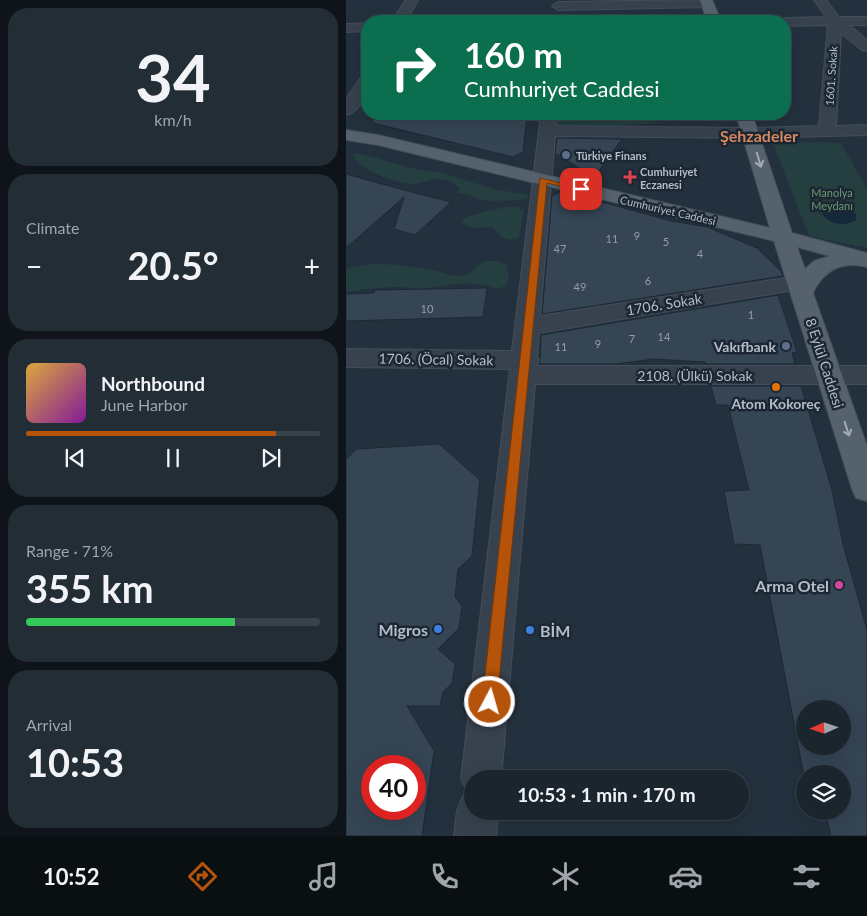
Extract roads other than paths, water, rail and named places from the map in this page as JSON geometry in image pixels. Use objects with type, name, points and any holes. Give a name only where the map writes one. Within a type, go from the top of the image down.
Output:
[{"type":"main road","points":[[707,2],[712,15]]},
{"type":"main road","name":"8 Eylül Caddesi","points":[[746,120],[867,490]]},
{"type":"main road","name":"Cumhuriyet Caddesi","points":[[346,126],[371,134],[378,140]]},
{"type":"main road","name":"Cumhuriyet Caddesi","points":[[346,135],[378,140],[783,237],[862,259]]},
{"type":"main road","points":[[800,288],[814,270],[825,265],[862,259]]},
{"type":"street","points":[[403,15],[412,0]]},
{"type":"street","points":[[820,0],[835,22],[867,47]]},
{"type":"street","points":[[558,3],[707,2]]},
{"type":"street","points":[[791,22],[867,21]]},
{"type":"street","name":"1601. Sokak","points":[[827,131],[835,22]]},
{"type":"street","points":[[346,28],[361,28]]},
{"type":"street","points":[[346,100],[361,88]]},
{"type":"street","points":[[346,110],[361,89]]},
{"type":"street","points":[[482,770],[549,122],[750,133],[867,130]]},
{"type":"street","name":"1706. Sokak","points":[[529,326],[800,288]]},
{"type":"street","name":"1706. (Öcal) Sokak","points":[[346,358],[525,368]]},
{"type":"street","name":"2108. (Ülkü) Sokak","points":[[525,368],[867,375]]},
{"type":"street","points":[[475,836],[477,820]]},
{"type":"water","points":[[829,206],[841,206],[850,209],[856,214],[856,220],[847,224],[837,224],[828,220],[822,213]]},
{"type":"place","name":"Türkiye Finans","points":[[566,155]]},
{"type":"place","name":"Cumhuriyet Eczanesi","points":[[630,177]]},
{"type":"place","name":"Vakıfbank","points":[[786,346]]},
{"type":"place","name":"Atom Kokoreç","points":[[776,387]]},
{"type":"place","name":"Arma Otel","points":[[839,585]]},
{"type":"place","name":"Migros","points":[[438,629]]},
{"type":"place","name":"BİM","points":[[530,630]]},
{"type":"district","name":"Şehzadeler","points":[[759,135]]},
{"type":"park label","name":"Manolya Meydanı","points":[[832,198]]}]
